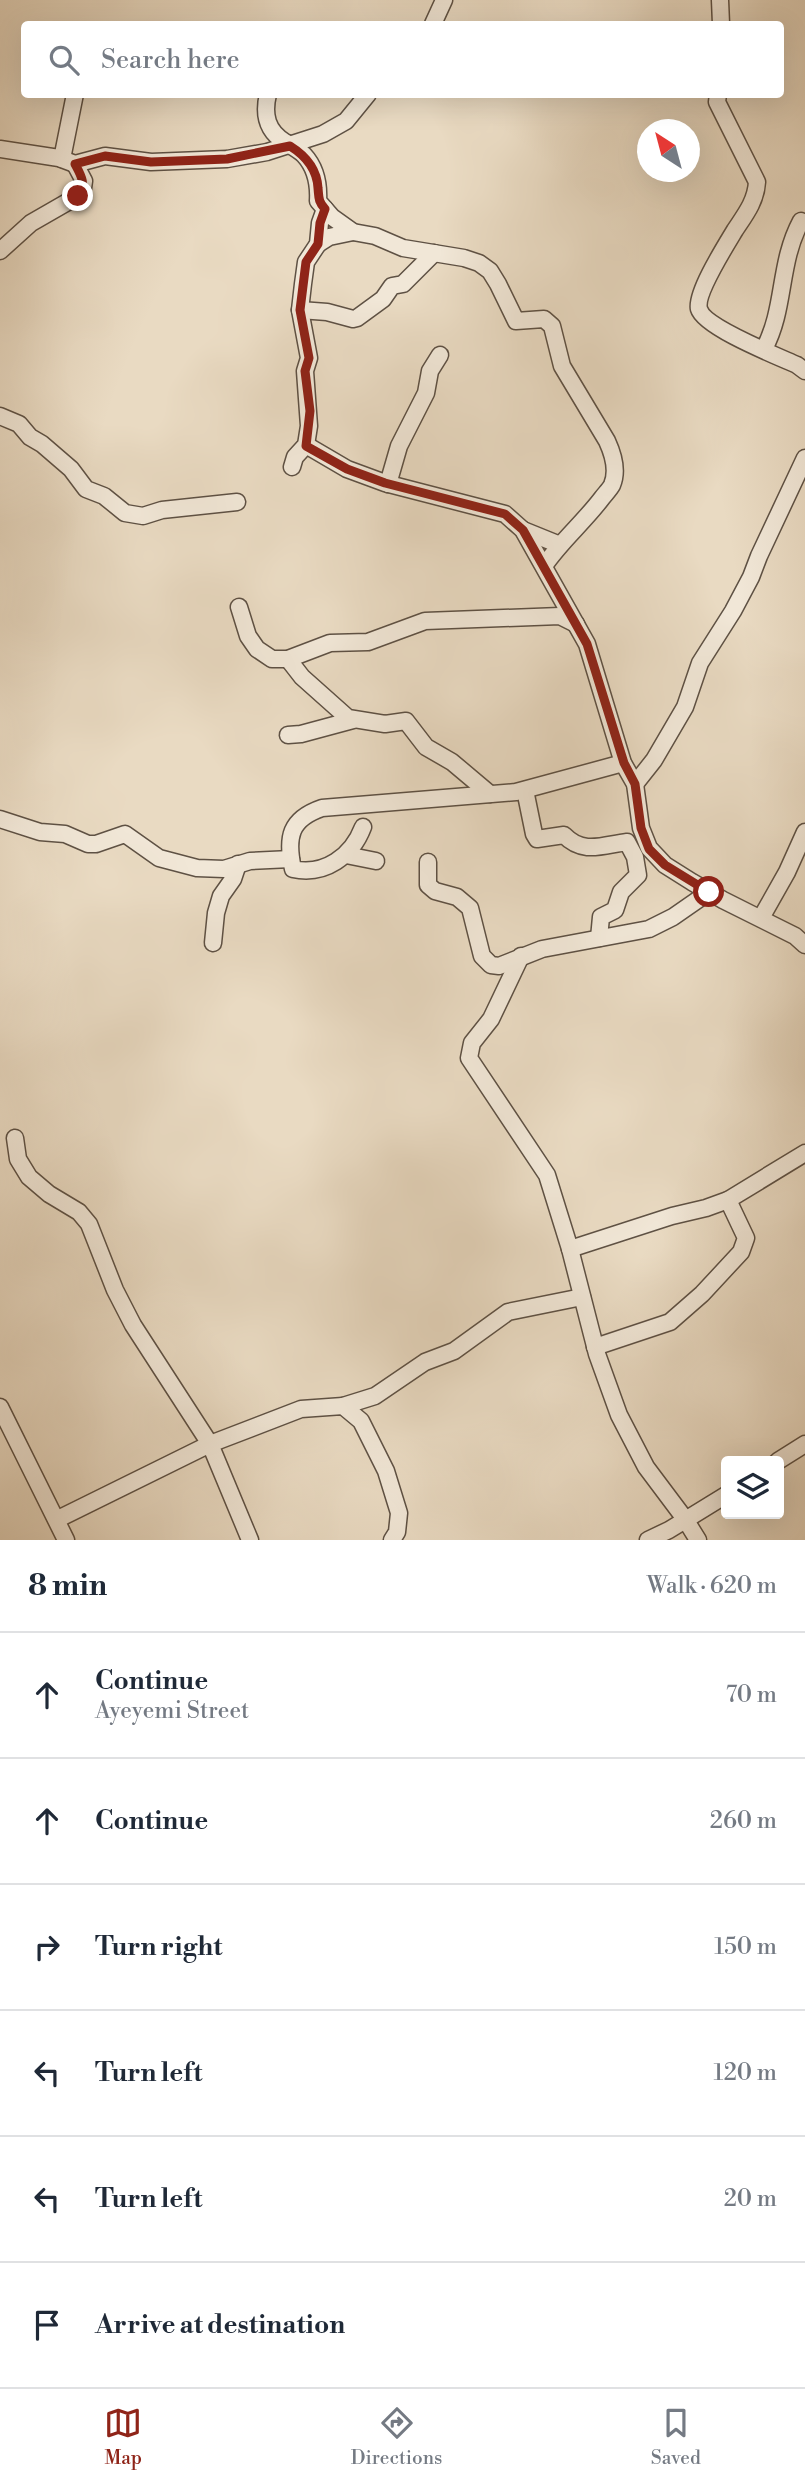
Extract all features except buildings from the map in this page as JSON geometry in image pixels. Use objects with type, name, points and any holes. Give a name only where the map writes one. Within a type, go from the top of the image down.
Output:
[{"type":"street","points":[[434,21],[444,0]]},
{"type":"street","points":[[720,0],[721,21]]},
{"type":"street","points":[[0,251],[31,223],[78,196],[83,188],[84,181],[69,162],[75,98]]},
{"type":"street","points":[[267,98],[265,108],[268,124],[277,138],[303,154],[316,174],[318,201],[332,218],[353,232]]},
{"type":"street","points":[[0,149],[69,162],[105,156],[151,162],[227,159],[290,146],[323,134],[346,121],[365,98]]},
{"type":"street","points":[[718,98],[717,102],[757,182],[757,195],[727,243],[698,299],[699,310],[706,320],[805,371]]},
{"type":"street","points":[[318,244],[320,223],[325,209]]},
{"type":"street","points":[[764,349],[774,331],[791,240],[802,221]]},
{"type":"street","points":[[292,467],[295,457],[306,446],[310,411],[305,371],[309,358],[300,310],[306,262],[318,244],[329,237],[353,232],[375,236],[403,248],[480,263],[490,271],[516,321],[544,319],[552,327],[562,366],[613,455],[612,484],[544,566]]},
{"type":"street","points":[[300,310],[358,318],[383,299],[392,286],[403,284],[434,253]]},
{"type":"street","points":[[388,484],[399,446],[426,393],[430,371],[440,355]]},
{"type":"street","points":[[0,416],[19,424],[30,437],[71,469],[86,489],[104,496],[125,513],[143,516],[162,510],[237,502]]},
{"type":"street","points":[[306,446],[347,469],[388,484],[505,514],[523,530],[587,644],[624,763],[635,784],[641,828],[649,849],[665,865],[709,892],[795,936],[805,945]]},
{"type":"street","points":[[635,784],[654,760],[685,707],[700,663],[751,578],[758,556],[805,458]]},
{"type":"street","points":[[523,530],[560,545]]},
{"type":"street","points":[[239,607],[248,636],[257,649],[272,659],[288,659],[330,643],[368,642],[425,621],[543,615],[560,616],[576,624]]},
{"type":"street","points":[[288,659],[303,677],[348,718],[385,724],[406,721],[426,747],[452,762],[491,794]]},
{"type":"street","points":[[288,735],[353,720]]},
{"type":"street","points":[[363,827],[352,849],[328,866],[293,869],[293,828],[299,820],[322,808],[525,790],[624,763]]},
{"type":"street","points":[[525,790],[537,839],[564,835],[570,842],[597,849],[627,842],[635,857],[638,875],[621,892],[615,910],[601,917],[598,938]]},
{"type":"street","points":[[0,819],[40,832],[83,839],[88,844],[125,834],[159,858],[197,868],[224,869],[238,864],[291,859]]},
{"type":"street","points":[[761,918],[788,872],[805,832]]},
{"type":"street","points":[[346,855],[376,861]]},
{"type":"street","points":[[428,862],[428,885],[435,891],[457,897],[470,908],[482,956],[491,965],[499,966],[542,949],[649,929],[673,917],[709,892]]},
{"type":"street","points":[[213,943],[221,896],[233,879],[238,864]]},
{"type":"street","points":[[522,956],[491,1019],[472,1043],[469,1058],[547,1175],[570,1249],[595,1347],[619,1415],[646,1467],[698,1540]]},
{"type":"street","points":[[15,1138],[18,1159],[29,1177],[49,1194],[79,1212],[89,1224],[115,1290],[133,1325],[210,1444],[250,1540]]},
{"type":"street","points":[[570,1249],[672,1216],[706,1208],[728,1199],[805,1153]]},
{"type":"street","points":[[595,1347],[670,1322],[702,1294],[741,1252],[746,1238],[728,1199]]},
{"type":"street","points":[[58,1519],[210,1444],[301,1409],[325,1405],[343,1406],[375,1396],[425,1362],[454,1351],[508,1312],[582,1297]]},
{"type":"street","points":[[343,1406],[361,1421],[386,1471],[399,1513],[397,1532],[393,1540]]},
{"type":"street","points":[[0,1407],[58,1519],[66,1540]]},
{"type":"street","points":[[784,1457],[805,1444]]},
{"type":"street","points":[[648,1540],[721,1498]]},
{"type":"route","points":[[78,196],[84,181],[75,164],[105,156],[151,162],[194,161],[227,159],[290,146],[303,154],[316,174],[318,201],[325,209],[320,223],[318,244],[306,262],[300,310],[309,358],[305,371],[310,411],[306,446],[347,469],[385,483],[505,514],[523,530],[587,644],[624,763],[635,784],[641,828],[649,849],[665,865],[709,892]]}]
